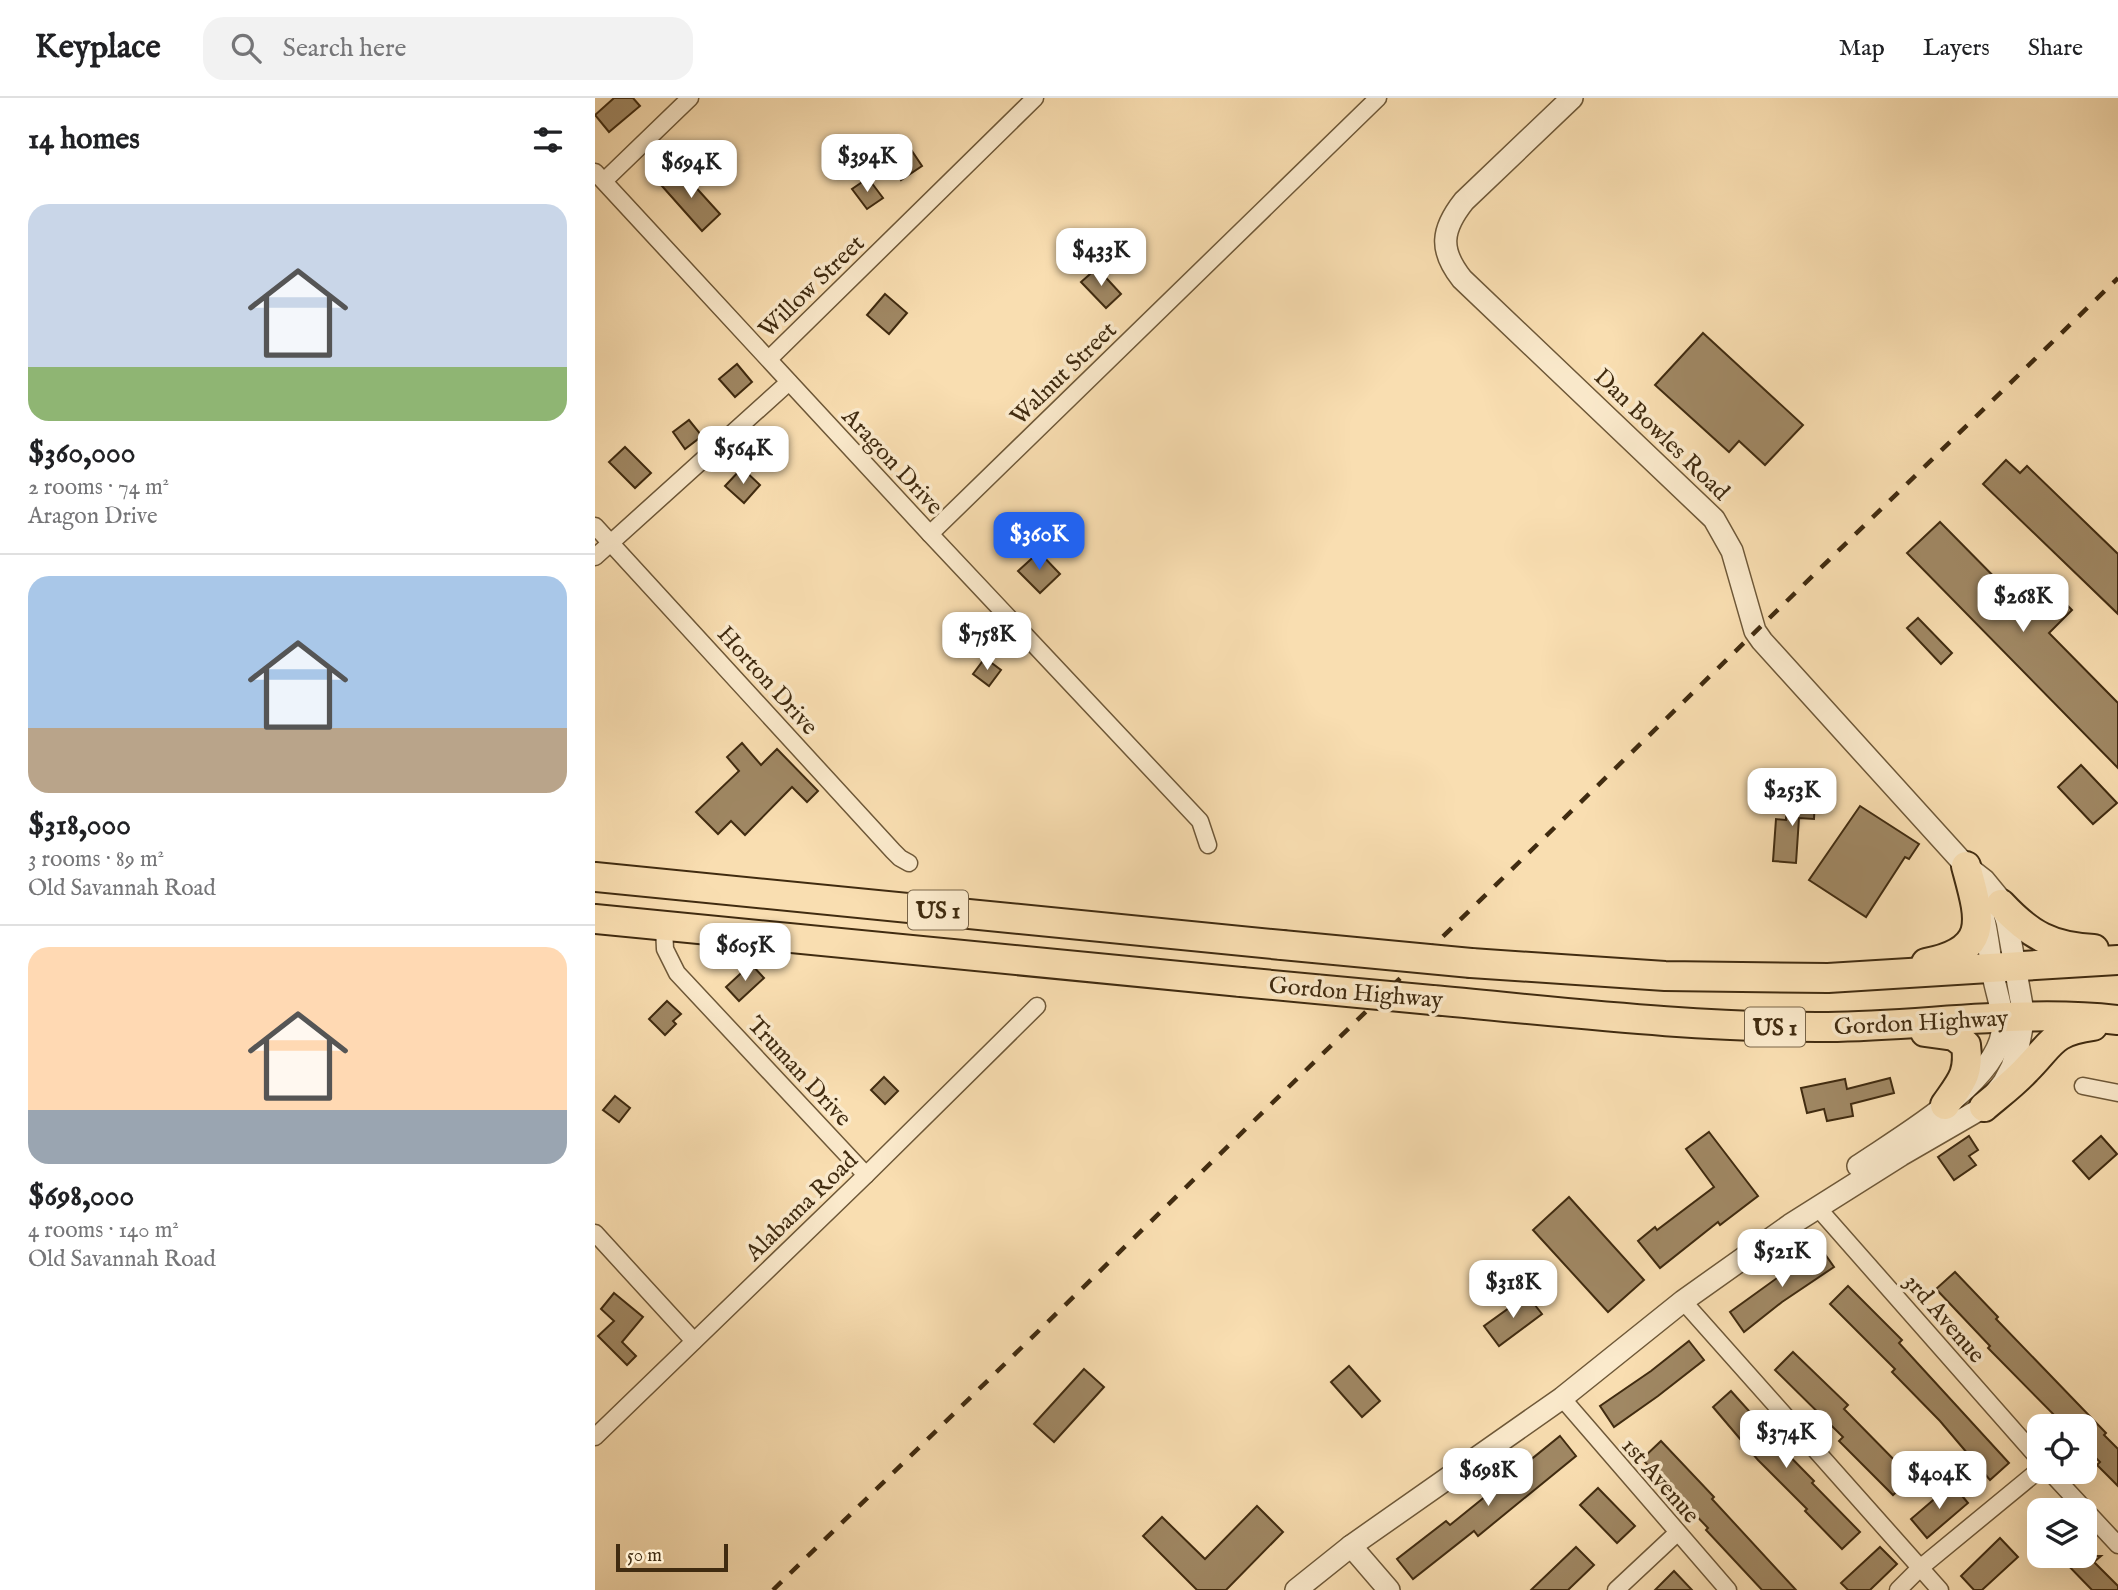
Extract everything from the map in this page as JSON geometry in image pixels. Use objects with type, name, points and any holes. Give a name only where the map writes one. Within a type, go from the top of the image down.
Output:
[{"type":"highway","points":[[595,865],[624,880]]},
{"type":"highway","points":[[1855,977],[1943,960],[1966,948],[1973,938],[1978,917],[1977,902],[1966,866]]},
{"type":"highway","name":"Gordon Highway","points":[[595,877],[1471,963],[1665,976],[1855,977],[2118,960]]},
{"type":"highway","points":[[2001,904],[2022,925],[2045,940],[2071,948],[2118,948]]},
{"type":"highway","name":"Gordon Highway","points":[[595,919],[1689,1023],[1747,1026],[1874,1025],[2075,1015],[2118,1021]]},
{"type":"highway","points":[[1984,1107],[2028,1069],[2057,1036],[2077,1028],[2118,1021]]},
{"type":"highway","points":[[1874,1025],[1954,1036],[1966,1045],[1969,1063],[1945,1105]]},
{"type":"street","points":[[599,177],[690,98]]},
{"type":"street","name":"Willow Street","points":[[769,359],[1035,98]]},
{"type":"street","name":"Walnut Street","points":[[930,534],[1378,98]]},
{"type":"street","name":"Dan Bowles Road","points":[[1572,98],[1464,201],[1451,217],[1446,236],[1448,259],[1462,279],[1714,519],[1731,551],[1755,631],[1966,866],[1984,880],[1998,897],[2007,921],[2004,968]]},
{"type":"street","name":"Aragon Drive","points":[[599,177],[1200,821],[1208,845]]},
{"type":"street","points":[[595,557],[789,382]]},
{"type":"street","name":"Horton Drive","points":[[595,526],[900,858],[909,863]]},
{"type":"street","name":"Dan Bowles Road","points":[[1966,866],[1982,908],[1990,950],[2004,968]]},
{"type":"street","name":"Truman Drive","points":[[664,927],[665,949],[677,973],[866,1175]]},
{"type":"street","points":[[1296,1590],[1351,1546],[1562,1398],[1683,1301],[1817,1207],[1984,1107],[2012,1067],[2013,1018],[2004,968]]},
{"type":"street","name":"Alabama Road","points":[[595,1437],[1037,1006]]},
{"type":"street","points":[[1817,1207],[1836,1181],[1945,1105],[1982,1072],[1993,1058],[2002,1034],[2013,1018]]},
{"type":"street","points":[[2083,1086],[2118,1093]]},
{"type":"street","name":"3rd Avenue","points":[[1817,1207],[2027,1445]]},
{"type":"street","points":[[595,1233],[694,1340]]},
{"type":"street","points":[[1683,1301],[1940,1590]]},
{"type":"street","name":"1st Avenue","points":[[1562,1398],[1728,1590]]},
{"type":"street","points":[[1898,1590],[1920,1568],[2027,1480]]},
{"type":"street","points":[[2061,1484],[2118,1545]]},
{"type":"street","points":[[1616,1590],[1677,1533]]},
{"type":"street","points":[[1351,1546],[1389,1590]]},
{"type":"building","points":[[614,98],[633,98],[640,106],[609,132],[595,115]]},
{"type":"building","points":[[912,151],[922,166],[901,180],[891,165]]},
{"type":"building","points":[[680,170],[720,214],[702,231],[662,186]]},
{"type":"building","points":[[868,178],[883,198],[867,209],[852,189]]},
{"type":"building","points":[[1097,268],[1121,294],[1106,308],[1081,282]]},
{"type":"building","points":[[885,294],[907,313],[889,334],[867,315]]},
{"type":"building","points":[[1703,333],[1803,425],[1765,465],[1739,441],[1729,452],[1655,385]]},
{"type":"building","points":[[737,364],[752,382],[735,397],[719,379]]},
{"type":"building","points":[[689,420],[702,436],[685,449],[673,432]]},
{"type":"building","points":[[625,447],[651,473],[635,488],[609,462]]},
{"type":"building","points":[[2006,460],[2020,473],[2027,466],[2118,554],[2118,614],[1983,484]]},
{"type":"building","points":[[742,468],[760,485],[744,503],[725,486]]},
{"type":"building","points":[[1940,522],[2019,602],[2041,579],[2072,610],[2049,633],[2118,703],[2118,768],[1907,553]]},
{"type":"building","points":[[1039,552],[1060,574],[1040,593],[1018,571]]},
{"type":"building","points":[[1918,618],[1952,653],[1941,664],[1907,628]]},
{"type":"building","points":[[985,658],[1001,670],[989,686],[973,674]]},
{"type":"building","points":[[742,743],[761,765],[777,749],[818,791],[807,802],[792,787],[745,835],[731,821],[718,834],[696,812],[739,771],[727,757]]},
{"type":"building","points":[[2081,765],[2117,803],[2093,824],[2058,787]]},
{"type":"building","points":[[1787,795],[1815,797],[1814,819],[1799,818],[1796,863],[1773,861],[1776,819],[1786,820]]},
{"type":"building","points":[[1860,806],[1919,844],[1909,859],[1905,857],[1866,917],[1809,880]]},
{"type":"building","points":[[751,964],[764,978],[739,1001],[726,987]]},
{"type":"building","points":[[667,1001],[681,1014],[673,1021],[676,1024],[665,1035],[649,1019]]},
{"type":"building","points":[[884,1077],[898,1091],[885,1104],[871,1090]]},
{"type":"building","points":[[1890,1078],[1894,1093],[1851,1104],[1853,1116],[1827,1121],[1824,1109],[1807,1113],[1801,1088],[1845,1079],[1847,1089]]},
{"type":"building","points":[[615,1096],[630,1108],[619,1122],[603,1110]]},
{"type":"building","points":[[1709,1132],[1758,1196],[1720,1225],[1718,1222],[1660,1268],[1638,1241],[1714,1187],[1686,1149]]},
{"type":"building","points":[[1969,1136],[1978,1150],[1969,1156],[1976,1165],[1954,1180],[1938,1157]]},
{"type":"building","points":[[2101,1136],[2117,1154],[2089,1179],[2073,1161]]},
{"type":"building","points":[[1569,1197],[1644,1280],[1608,1312],[1533,1230]]},
{"type":"building","points":[[1820,1247],[1834,1267],[1744,1332],[1730,1312]]},
{"type":"building","points":[[1955,1272],[1998,1317],[1996,1319],[2088,1414],[2053,1414],[1988,1348],[1990,1346],[1936,1289]]},
{"type":"building","points":[[1848,1286],[1902,1340],[1899,1343],[2009,1463],[1990,1480],[1940,1421],[1892,1372],[1895,1369],[1830,1304]]},
{"type":"building","points":[[614,1293],[643,1317],[622,1342],[636,1356],[627,1365],[598,1336],[614,1321],[601,1309]]},
{"type":"building","points":[[1527,1295],[1542,1314],[1499,1346],[1484,1326]]},
{"type":"building","points":[[1689,1341],[1704,1360],[1614,1427],[1600,1406]]},
{"type":"building","points":[[1793,1352],[1848,1405],[1844,1409],[1912,1478],[1893,1495],[1839,1441],[1843,1437],[1775,1370]]},
{"type":"building","points":[[1349,1366],[1380,1401],[1362,1417],[1331,1382]]},
{"type":"building","points":[[1084,1369],[1104,1387],[1054,1442],[1034,1424]]},
{"type":"building","points":[[1731,1391],[1814,1481],[1812,1483],[1860,1532],[1842,1549],[1758,1460],[1713,1407]]},
{"type":"building","points":[[2097,1424],[2118,1449],[2118,1486],[2097,1465],[2100,1462],[2097,1459]]},
{"type":"building","points":[[1560,1436],[1576,1456],[1478,1536],[1474,1531],[1413,1579],[1397,1559],[1446,1521],[1450,1525]]},
{"type":"building","points":[[1661,1441],[1796,1590],[1762,1590],[1706,1530],[1708,1528],[1642,1459]]},
{"type":"building","points":[[1952,1484],[1968,1503],[1927,1538],[1911,1519]]},
{"type":"building","points":[[1598,1488],[1635,1526],[1617,1543],[1580,1505]]},
{"type":"building","points":[[1257,1506],[1283,1532],[1226,1590],[1197,1590],[1143,1536],[1162,1517],[1205,1559]]},
{"type":"building","points":[[2000,1538],[2018,1557],[1982,1590],[1974,1590],[1961,1576]]},
{"type":"building","points":[[1576,1547],[1594,1565],[1568,1590],[1531,1590]]},
{"type":"building","points":[[1880,1547],[1897,1564],[1870,1590],[1848,1590],[1841,1583]]},
{"type":"building","points":[[2097,1565],[2118,1586],[2118,1590],[2092,1590],[2071,1568],[2097,1568]]},
{"type":"building","points":[[1674,1571],[1692,1590],[1655,1590]]},
{"type":"railway","points":[[773,1590],[2118,278]]}]
